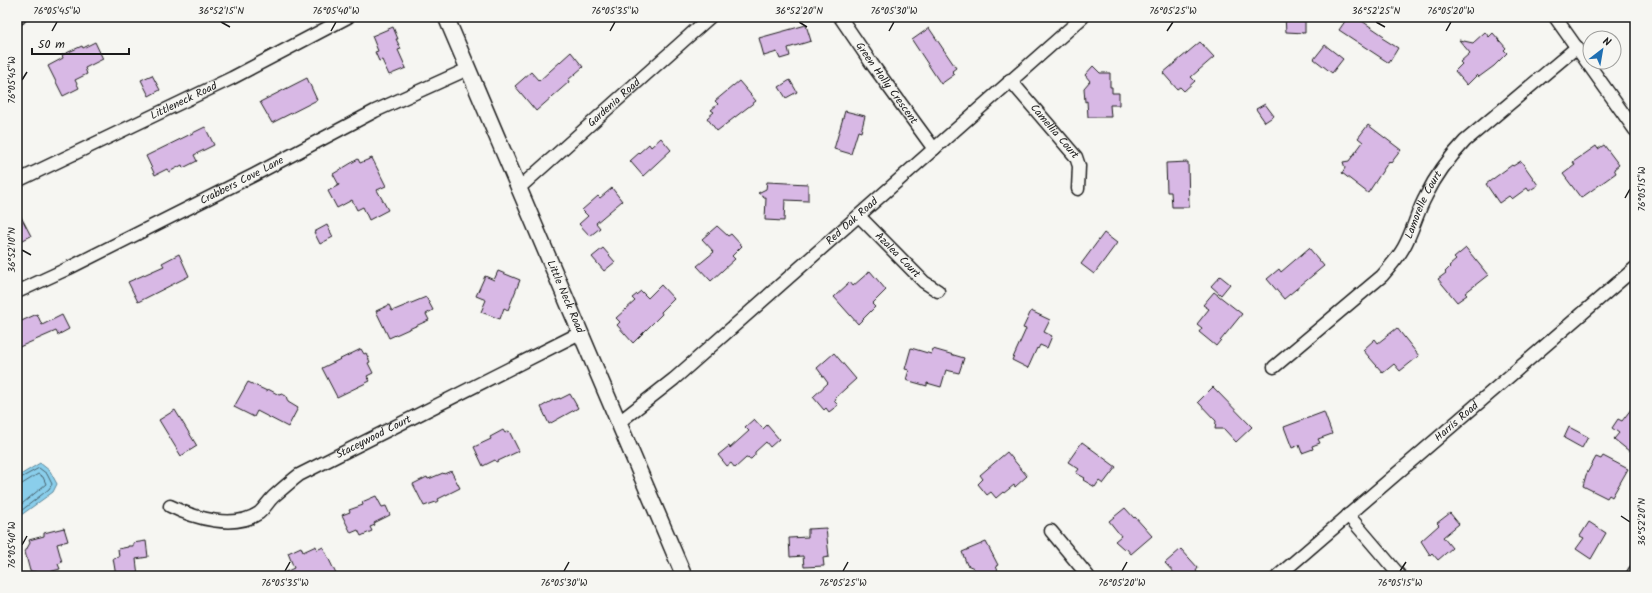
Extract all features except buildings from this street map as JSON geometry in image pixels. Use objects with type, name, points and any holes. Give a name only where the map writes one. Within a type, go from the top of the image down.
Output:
[{"type":"street","name":"Littleneck Road","points":[[17,181],[232,78],[348,17]]},
{"type":"street","name":"Little Neck Road","points":[[446,17],[684,576]]},
{"type":"street","name":"Gardenia Road","points":[[518,189],[710,17]]},
{"type":"street","name":"Green Holly Crescent","points":[[840,17],[934,149]]},
{"type":"street","name":"Red Oak Road","points":[[618,423],[674,379],[859,216],[1010,80],[1083,17]]},
{"type":"street","points":[[1555,17],[1635,130]]},
{"type":"street","name":"Lamorelle Court","points":[[1274,367],[1382,276],[1395,262],[1405,246],[1425,197],[1437,175],[1451,155],[1465,141],[1576,47]]},
{"type":"street","name":"Crabbers Cove Lane","points":[[17,292],[69,268],[254,175],[375,111],[468,69]]},
{"type":"street","name":"Camellia Court","points":[[1010,80],[1076,157],[1079,166],[1078,190]]},
{"type":"street","name":"Azalea Court","points":[[859,216],[924,282],[938,291]]},
{"type":"street","name":"Harris Road","points":[[1278,576],[1635,268]]},
{"type":"street","name":"Staceywood Court","points":[[170,506],[184,514],[218,521],[235,520],[252,516],[260,512],[285,486],[299,475],[580,333]]},
{"type":"street","points":[[1348,515],[1400,576]]},
{"type":"street","points":[[1051,531],[1088,576]]},
{"type":"street","points":[[1632,576],[1635,571]]},
{"type":"water","points":[[40,463],[50,471],[57,484],[53,492],[17,518],[17,477]]}]
